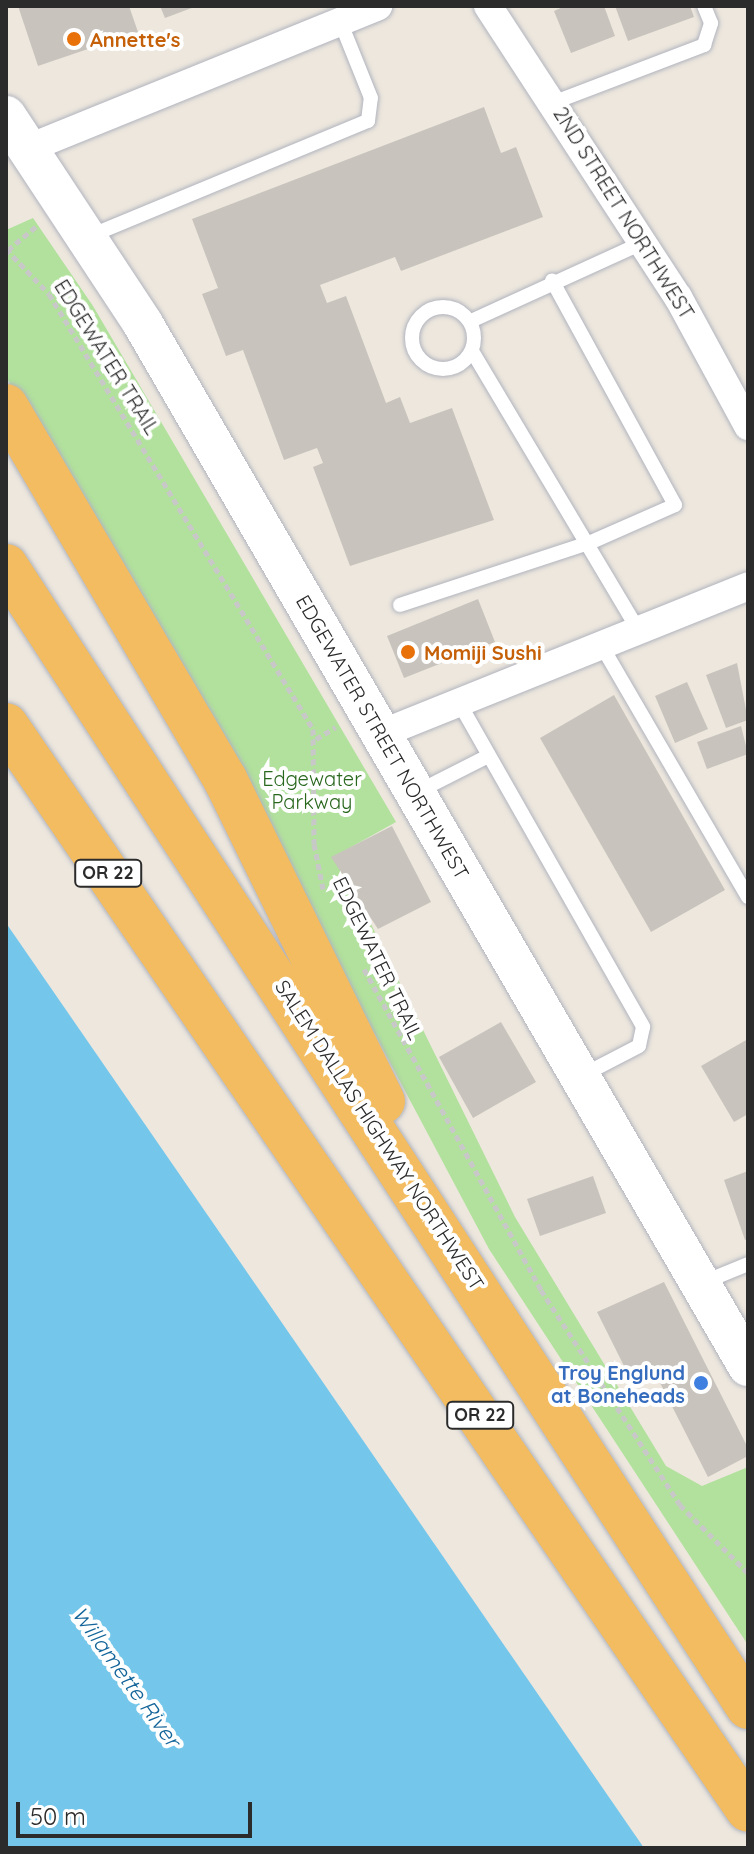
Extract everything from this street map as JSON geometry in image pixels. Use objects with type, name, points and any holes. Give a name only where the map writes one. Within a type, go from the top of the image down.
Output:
[{"type":"highway","points":[[6,406],[225,779],[432,1213]]},
{"type":"highway","name":"SALEM DALLAS HIGHWAY NORTHWEST","points":[[6,566],[432,1213],[748,1707]]},
{"type":"highway","name":"OR 22","points":[[6,725],[748,1810]]},
{"type":"main road","name":"EDGEWATER STREET NORTHWEST","points":[[6,116],[86,238],[383,733],[748,1366]]},
{"type":"street","points":[[29,148],[378,6]]},
{"type":"street","name":"2ND STREET NORTHWEST","points":[[488,6],[555,102],[644,242],[748,426]]},
{"type":"street","points":[[383,733],[456,699],[748,586]]},
{"type":"lane","points":[[555,102],[704,45],[711,23],[704,6]]},
{"type":"lane","points":[[86,238],[368,121],[371,98],[340,21]]},
{"type":"lane","points":[[471,321],[552,280],[644,242]]},
{"type":"lane","points":[[400,605],[589,543],[675,505],[552,280]]},
{"type":"lane","points":[[471,321],[454,308],[433,308],[417,321],[412,342],[421,360],[439,369],[459,365],[472,351]]},
{"type":"lane","points":[[471,321],[472,351],[637,628]]},
{"type":"lane","points":[[599,643],[748,897]]},
{"type":"lane","points":[[456,699],[643,1027],[639,1046],[579,1077]]},
{"type":"lane","points":[[417,793],[488,756]]},
{"type":"lane","points":[[700,1283],[748,1264]]},
{"type":"path","name":"EDGEWATER TRAIL","points":[[6,249],[49,294],[313,729],[314,844],[328,901]]},
{"type":"path","name":"EDGEWATER TRAIL","points":[[355,952],[541,1290],[680,1505],[748,1573]]},
{"type":"green space","name":"Edgewater Parkway","points":[[33,218],[93,306],[396,822],[337,855],[515,1217],[666,1466],[702,1486],[748,1467],[748,1645],[489,1249],[319,929],[6,377],[6,230]]},
{"type":"water","name":"Willamette River","points":[[6,923],[280,1320],[644,1848],[6,1848]]},
{"type":"building","name":"Annette's","points":[[18,6],[129,6],[138,32],[38,66]]},
{"type":"building","points":[[160,6],[197,6],[165,18]]},
{"type":"building","points":[[565,6],[604,6],[615,36],[571,53],[554,11]]},
{"type":"building","points":[[615,6],[690,6],[694,17],[628,41]]},
{"type":"building","points":[[484,107],[501,153],[516,147],[543,217],[401,271],[395,257],[320,285],[327,303],[346,296],[386,403],[400,397],[410,423],[452,408],[494,520],[350,566],[313,467],[323,463],[317,448],[284,460],[243,350],[226,356],[202,294],[218,288],[192,219]]},
{"type":"building","points":[[478,599],[495,642],[404,678],[387,636]]},
{"type":"building","points":[[737,663],[748,720],[726,728],[706,675]]},
{"type":"building","points":[[687,682],[708,729],[675,743],[655,696]]},
{"type":"building","points":[[614,695],[725,890],[651,932],[540,738]]},
{"type":"building","points":[[741,726],[748,754],[707,769],[697,742]]},
{"type":"building","points":[[392,826],[431,902],[378,929],[331,857]]},
{"type":"building","points":[[501,1022],[536,1082],[473,1118],[439,1057]]},
{"type":"building","points":[[748,1039],[748,1114],[734,1122],[701,1066]]},
{"type":"building","points":[[748,1171],[748,1239],[745,1240],[724,1180]]},
{"type":"building","points":[[593,1176],[606,1213],[540,1236],[527,1199]]},
{"type":"building","points":[[664,1282],[748,1448],[748,1456],[708,1477],[650,1363],[628,1374],[597,1312]]},
{"type":"place","name":"Annette's","points":[[74,39]]},
{"type":"place","name":"Momiji Sushi","points":[[408,652]]},
{"type":"place","name":"Troy Englund at Boneheads","points":[[701,1383]]}]
